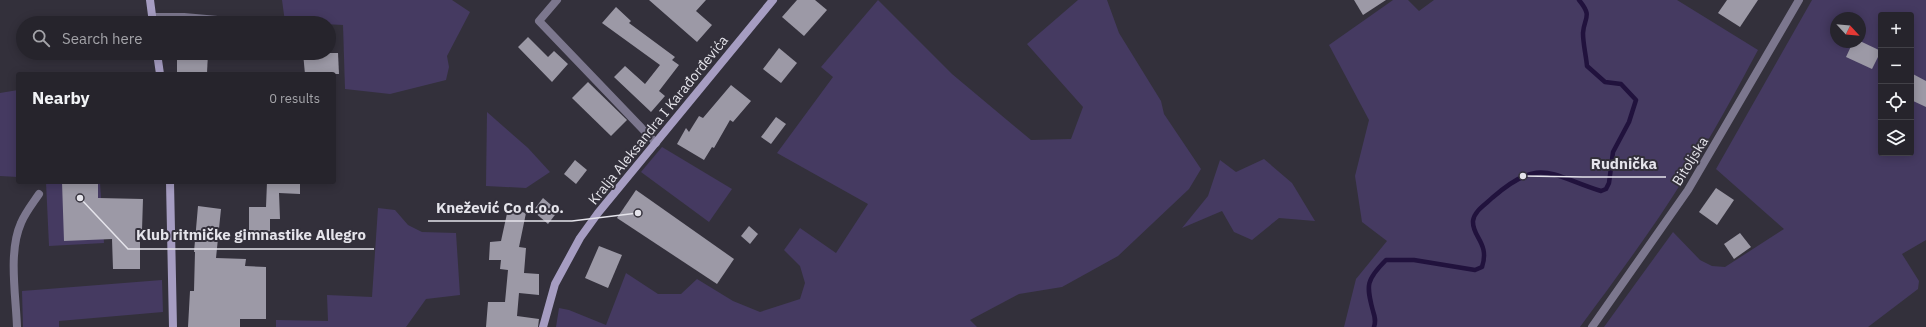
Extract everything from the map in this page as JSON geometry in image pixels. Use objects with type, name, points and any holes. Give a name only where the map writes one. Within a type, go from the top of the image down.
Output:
[{"type":"street","points":[[150,0],[152,16]]},
{"type":"street","points":[[557,0],[539,22],[656,143]]},
{"type":"street","name":"Kralja Aleksandra I Karađorđevića","points":[[543,327],[555,284],[580,238],[598,213],[773,0]]},
{"type":"street","name":"Bitoljska","points":[[1592,327],[1692,184],[1799,0]]},
{"type":"street","points":[[158,60],[160,72]]},
{"type":"street","points":[[170,184],[173,327]]},
{"type":"street","points":[[17,327],[14,283],[15,242],[21,223],[38,194]]},
{"type":"shaded area","points":[[282,0],[452,0],[470,12],[447,56],[449,67],[446,80],[390,94],[345,89],[343,25],[336,25],[336,16],[284,16]]},
{"type":"shaded area","points":[[878,0],[952,74],[1031,140],[1071,139],[1083,107],[1027,44],[1078,0],[1107,0],[1119,33],[1161,101],[1164,114],[1201,169],[1189,189],[1118,256],[1062,287],[1019,294],[970,320],[977,327],[556,327],[559,308],[569,310],[606,325],[626,273],[658,294],[681,294],[697,279],[733,301],[760,312],[800,299],[805,283],[800,266],[784,250],[800,228],[836,253],[868,204],[777,153],[833,77],[821,67]]},
{"type":"shaded area","points":[[1393,0],[1408,0],[1419,11],[1434,0],[1677,0],[1758,50],[1695,162],[1634,253],[1580,327],[1344,327],[1356,279],[1387,241],[1362,222],[1355,176],[1369,120],[1329,45]]},
{"type":"shaded area","points":[[1812,0],[1926,0],[1926,240],[1902,254],[1919,281],[1918,289],[1868,327],[1604,327],[1673,232],[1700,260],[1712,266],[1725,267],[1784,229],[1716,169]]},
{"type":"shaded area","points":[[16,90],[16,177],[0,176],[0,93]]},
{"type":"shaded area","points":[[487,112],[528,148],[550,172],[526,188],[486,186]]},
{"type":"shaded area","points":[[662,147],[732,189],[709,222],[641,172]]},
{"type":"shaded area","points":[[1264,159],[1292,183],[1315,221],[1279,218],[1252,240],[1234,232],[1222,211],[1182,228],[1208,196],[1220,160],[1236,172]]},
{"type":"shaded area","points":[[46,184],[100,184],[104,243],[49,246]]},
{"type":"shaded area","points":[[378,208],[395,210],[408,225],[422,232],[456,233],[460,295],[426,299],[406,327],[276,327],[276,320],[328,321],[327,295],[372,297]]},
{"type":"shaded area","points":[[162,280],[163,312],[59,321],[59,327],[23,327],[22,291]]},
{"type":"building","points":[[649,0],[706,0],[696,11],[712,25],[697,42]]},
{"type":"building","points":[[797,0],[815,0],[827,10],[804,36],[782,17]]},
{"type":"building","points":[[1354,0],[1386,0],[1363,15]]},
{"type":"building","points":[[1727,0],[1758,0],[1740,27],[1718,13]]},
{"type":"building","points":[[616,7],[631,21],[629,23],[675,57],[672,60],[679,65],[659,91],[665,96],[651,112],[614,77],[625,66],[645,84],[660,65],[602,23]]},
{"type":"building","points":[[528,37],[548,57],[554,51],[568,64],[552,82],[518,47]]},
{"type":"building","points":[[1866,44],[1878,50],[1878,57],[1872,69],[1846,57],[1850,48],[1866,48]]},
{"type":"building","points":[[779,48],[797,63],[781,83],[763,69]]},
{"type":"building","points":[[336,53],[338,53],[339,74],[336,74],[336,72],[305,72],[304,60],[336,60]]},
{"type":"building","points":[[177,60],[208,60],[207,72],[177,72]]},
{"type":"building","points":[[1914,75],[1926,81],[1926,107],[1914,101]]},
{"type":"building","points":[[588,82],[627,120],[611,136],[572,98]]},
{"type":"building","points":[[731,85],[751,101],[733,122],[730,120],[714,148],[712,147],[704,160],[677,144],[686,128],[689,132],[699,116],[703,118]]},
{"type":"building","points":[[776,117],[786,124],[771,144],[761,137]]},
{"type":"building","points":[[575,160],[587,170],[576,184],[564,174]]},
{"type":"building","points":[[62,184],[98,184],[98,198],[143,199],[142,230],[140,230],[140,269],[113,269],[112,239],[64,241]]},
{"type":"building","points":[[267,184],[300,184],[300,194],[279,193],[280,219],[270,219],[270,233],[249,233],[249,207],[266,207]]},
{"type":"building","points":[[1716,188],[1734,200],[1717,225],[1699,212]]},
{"type":"building","points":[[636,190],[734,259],[717,284],[617,218]]},
{"type":"building","points":[[543,198],[558,211],[548,224],[533,211]]},
{"type":"building","points":[[198,206],[221,209],[216,258],[246,259],[245,266],[266,267],[266,319],[240,319],[240,327],[188,327],[190,291],[194,291],[194,252]]},
{"type":"building","points":[[508,209],[526,213],[519,247],[526,248],[524,273],[539,274],[539,295],[519,293],[517,316],[539,319],[538,327],[486,327],[488,302],[505,302],[508,270],[500,269],[501,260],[489,260],[490,242],[501,241]]},
{"type":"building","points":[[749,226],[758,234],[750,244],[741,236]]},
{"type":"building","points":[[1740,233],[1751,247],[1734,259],[1724,244]]},
{"type":"building","points":[[599,246],[622,255],[608,288],[585,278]]},
{"type":"waterway","points":[[1374,327],[1375,319],[1369,295],[1369,283],[1379,267],[1386,260],[1414,260],[1475,270],[1482,267],[1484,252],[1473,227],[1474,217],[1481,208],[1508,185],[1522,177],[1534,173],[1545,173],[1557,175],[1601,191],[1606,189],[1609,183],[1613,152],[1629,122],[1636,100],[1621,84],[1605,82],[1587,66],[1583,41],[1587,14],[1579,0]]},
{"type":"place","name":"Rudnička","points":[[1523,176]]},
{"type":"place","name":"Klub ritmičke gimnastike Allegro","points":[[80,198]]},
{"type":"place","name":"Knežević Co d.o.o.","points":[[638,213]]}]
